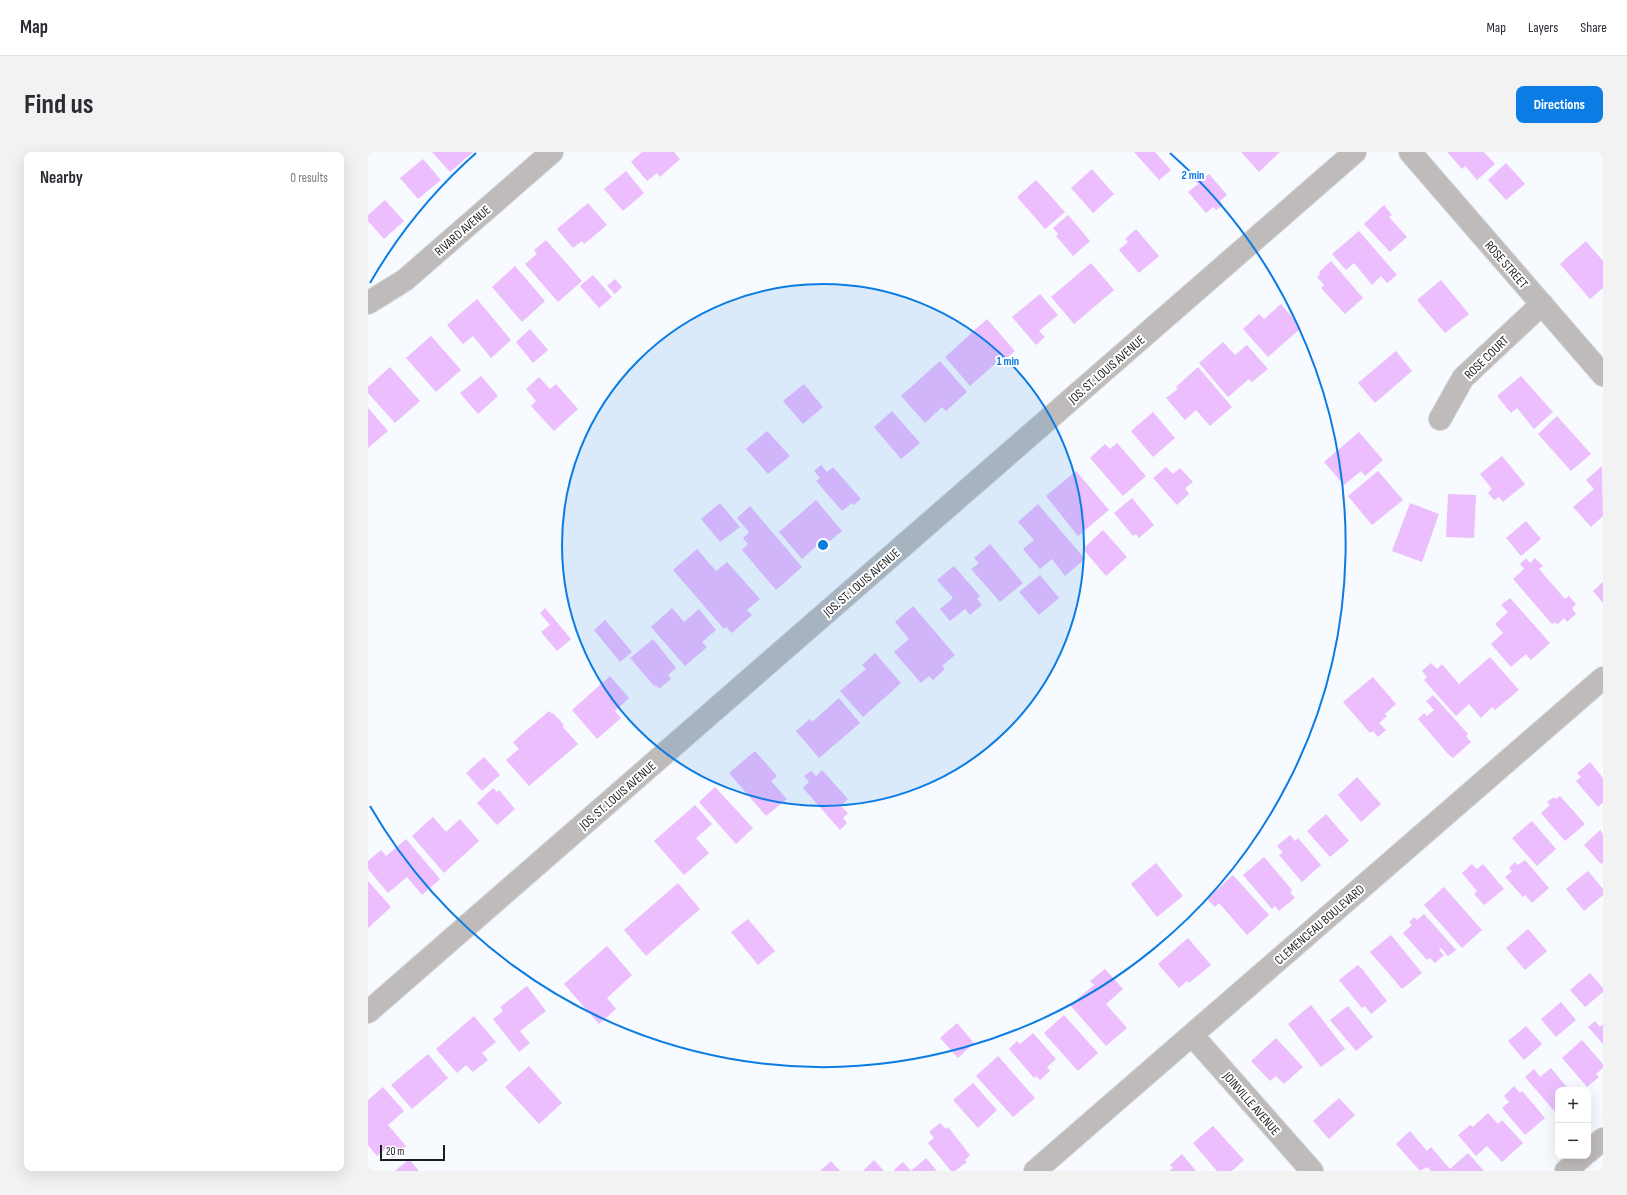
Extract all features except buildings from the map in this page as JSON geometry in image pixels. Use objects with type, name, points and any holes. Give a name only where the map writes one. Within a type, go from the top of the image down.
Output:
[{"type":"street","name":"RIVARD AVENUE","points":[[368,303],[405,280],[552,152]]},
{"type":"street","name":"JOS. ST. LOUIS AVENUE","points":[[368,1012],[1355,152]]},
{"type":"street","name":"ROSE STREET","points":[[1410,152],[1603,375]]},
{"type":"street","name":"ROSE COURT","points":[[1440,419],[1463,378],[1542,304]]},
{"type":"street","name":"CLEMENCEAU BOULEVARD","points":[[1035,1171],[1603,678]]},
{"type":"street","name":"JOINVILLE AVENUE","points":[[1192,1035],[1312,1171]]},
{"type":"street","points":[[1591,1149],[1603,1139]]},
{"type":"street","points":[[1566,1171],[1580,1159]]}]
